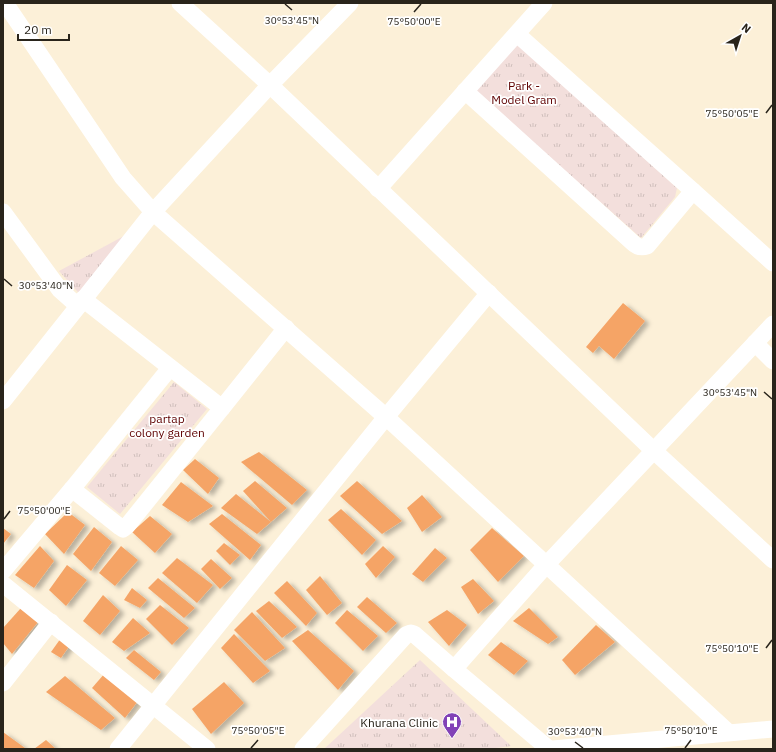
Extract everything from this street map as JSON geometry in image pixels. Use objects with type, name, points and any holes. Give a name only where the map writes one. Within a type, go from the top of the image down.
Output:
[{"type":"street","points":[[5,3],[123,178],[153,212],[386,416],[728,732]]},
{"type":"street","points":[[3,401],[153,212],[270,85],[350,3]]},
{"type":"street","points":[[378,189],[544,3]]},
{"type":"street","points":[[186,5],[378,189],[490,293],[653,450],[773,560]]},
{"type":"street","points":[[516,34],[773,263]]},
{"type":"street","points":[[464,92],[637,246],[642,248],[647,246],[693,191]]},
{"type":"street","points":[[3,212],[60,290],[170,368],[222,408]]},
{"type":"street","points":[[118,749],[386,416],[490,293]]},
{"type":"street","points":[[454,669],[547,564],[773,324]]},
{"type":"street","points":[[72,489],[124,529],[286,328]]},
{"type":"street","points":[[755,343],[773,361]]},
{"type":"street","points":[[3,572],[170,368]]},
{"type":"street","points":[[3,584],[207,749]]},
{"type":"street","points":[[3,683],[50,622]]},
{"type":"street","points":[[303,749],[406,635],[410,633],[414,634],[549,749]]},
{"type":"street","points":[[553,749],[687,743],[728,732],[773,729]]},
{"type":"green space","name":"Park - Model Gram","points":[[515,41],[677,188],[675,197],[641,238],[472,88]]},
{"type":"green space","points":[[146,224],[85,300],[59,271]]},
{"type":"green space","name":"partap colony garden","points":[[174,382],[207,409],[120,514],[87,487]]},
{"type":"green space","points":[[420,660],[511,746],[487,749],[324,749]]},
{"type":"building","points":[[623,303],[645,321],[614,359],[599,346],[593,353],[586,347]]},
{"type":"building","points":[[259,452],[307,490],[292,505],[241,462]]},
{"type":"building","points":[[195,459],[219,478],[208,494],[183,470]]},
{"type":"building","points":[[255,481],[287,508],[271,522],[243,491]]},
{"type":"building","points":[[357,481],[402,521],[382,534],[340,496]]},
{"type":"building","points":[[181,482],[213,506],[188,522],[162,505]]},
{"type":"building","points":[[236,494],[271,522],[257,534],[221,508]]},
{"type":"building","points":[[422,495],[442,517],[422,532],[407,508]]},
{"type":"building","points":[[341,509],[376,540],[362,555],[328,520]]},
{"type":"building","points":[[68,512],[85,525],[64,554],[45,534]]},
{"type":"building","points":[[222,514],[261,545],[250,560],[209,524]]},
{"type":"building","points":[[150,516],[172,534],[155,553],[132,532]]},
{"type":"building","points":[[94,527],[112,542],[91,571],[73,554]]},
{"type":"building","points":[[3,528],[11,534],[3,544]]},
{"type":"building","points":[[492,528],[524,556],[498,582],[470,550]]},
{"type":"building","points":[[224,543],[240,555],[230,565],[216,551]]},
{"type":"building","points":[[40,546],[54,561],[34,588],[15,575]]},
{"type":"building","points":[[121,546],[138,560],[115,586],[99,573]]},
{"type":"building","points":[[383,546],[395,557],[376,578],[365,564]]},
{"type":"building","points":[[435,548],[447,558],[423,582],[412,574]]},
{"type":"building","points":[[177,558],[213,585],[197,603],[162,573]]},
{"type":"building","points":[[211,559],[232,578],[220,589],[201,569]]},
{"type":"building","points":[[67,565],[87,580],[66,606],[49,590]]},
{"type":"building","points":[[320,576],[342,603],[327,615],[306,590]]},
{"type":"building","points":[[158,578],[195,608],[184,618],[148,588]]},
{"type":"building","points":[[473,579],[494,601],[478,614],[461,587]]},
{"type":"building","points":[[287,581],[317,613],[306,626],[274,593]]},
{"type":"building","points":[[132,588],[147,600],[140,608],[124,600]]},
{"type":"building","points":[[103,595],[120,611],[100,635],[83,621]]},
{"type":"building","points":[[367,597],[397,623],[386,633],[357,607]]},
{"type":"building","points":[[269,601],[297,627],[282,638],[256,611]]},
{"type":"building","points":[[160,605],[189,628],[172,645],[146,619]]},
{"type":"building","points":[[21,608],[38,622],[12,654],[3,643],[3,628]]},
{"type":"building","points":[[529,608],[558,637],[548,644],[513,621]]},
{"type":"building","points":[[347,610],[378,636],[363,651],[335,623]]},
{"type":"building","points":[[447,610],[467,625],[449,646],[428,622]]},
{"type":"building","points":[[252,612],[285,648],[265,661],[234,630]]},
{"type":"building","points":[[133,618],[150,633],[124,651],[112,642]]},
{"type":"building","points":[[596,625],[615,642],[575,675],[562,660]]},
{"type":"building","points":[[308,630],[354,671],[338,690],[292,641]]},
{"type":"building","points":[[234,634],[270,671],[253,683],[221,648]]},
{"type":"building","points":[[61,638],[70,645],[61,658],[51,652]]},
{"type":"building","points":[[501,642],[528,661],[514,675],[488,655]]},
{"type":"building","points":[[134,650],[161,672],[154,680],[126,658]]},
{"type":"building","points":[[105,673],[138,701],[125,718],[92,688]]},
{"type":"building","points":[[65,676],[115,718],[101,730],[46,692]]},
{"type":"building","points":[[224,682],[244,703],[211,734],[192,709]]},
{"type":"building","points":[[3,732],[25,748],[3,749]]},
{"type":"building","points":[[46,740],[56,749],[34,749]]},
{"type":"place","name":"Khurana Clinic","points":[[452,739]]}]
